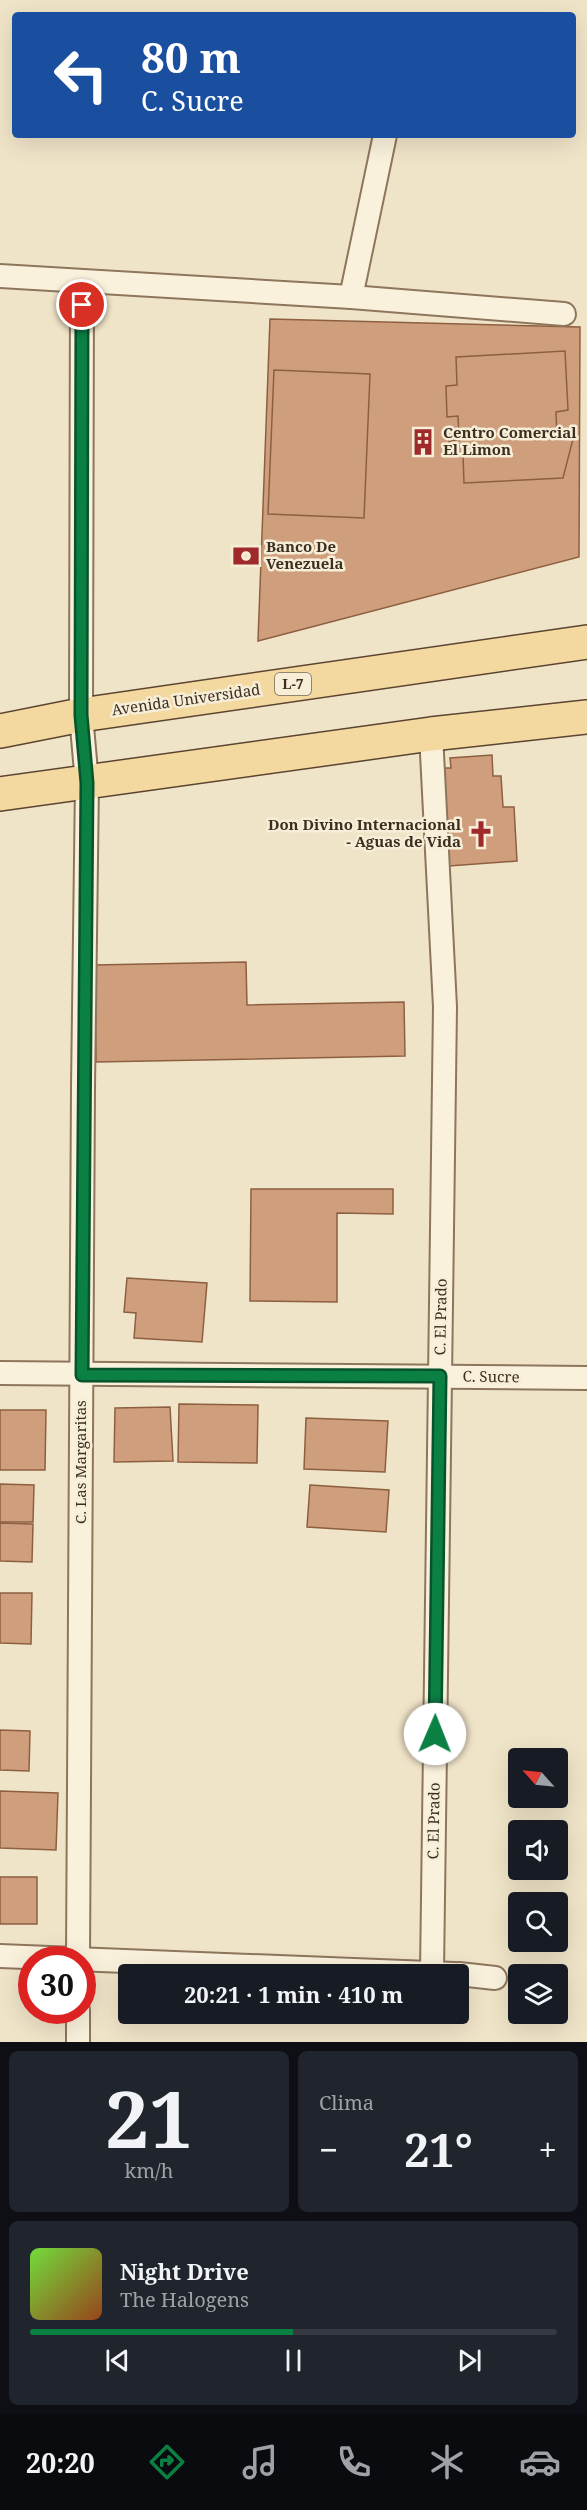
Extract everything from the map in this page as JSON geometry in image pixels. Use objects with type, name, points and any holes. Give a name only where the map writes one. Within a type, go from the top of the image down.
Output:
[{"type":"main road","name":"Avenida Universidad","points":[[0,731],[81,715],[587,642]]},
{"type":"main road","points":[[0,794],[431,734],[587,717]]},
{"type":"street","points":[[351,297],[384,138]]},
{"type":"street","points":[[0,276],[351,297],[564,314]]},
{"type":"street","name":"C. Las Margaritas","points":[[78,1946],[87,783],[81,715],[82,282]]},
{"type":"street","name":"C. El Prado","points":[[431,734],[445,1008],[440,1376],[443,1964]]},
{"type":"street","name":"C. Sucre","points":[[0,1373],[587,1378]]},
{"type":"street","points":[[0,1956],[18,1957]]},
{"type":"street","points":[[96,1960],[208,1964]]},
{"type":"street","points":[[469,1975],[495,1978]]},
{"type":"street","points":[[78,2024],[78,2042]]},
{"type":"building","name":"Centro Comercial El Limon","points":[[270,319],[580,327],[579,557],[258,641]]},
{"type":"building","points":[[565,351],[568,410],[556,412],[557,440],[573,439],[563,478],[464,483],[463,455],[450,456],[449,441],[459,440],[458,416],[447,417],[446,386],[457,385],[456,357]]},
{"type":"building","points":[[274,370],[370,374],[364,518],[268,514]]},
{"type":"building","name":"Don Divino Internacional - Aguas de Vida","points":[[492,755],[493,776],[501,776],[503,807],[514,807],[517,861],[449,866],[443,768],[451,768],[450,758]]},
{"type":"building","points":[[246,962],[247,1005],[404,1002],[405,1056],[96,1062],[95,965]]},
{"type":"building","points":[[251,1189],[393,1189],[393,1214],[337,1213],[337,1302],[250,1301]]},
{"type":"building","points":[[127,1278],[207,1283],[202,1342],[134,1338],[136,1313],[124,1312]]},
{"type":"building","points":[[179,1404],[258,1405],[257,1463],[178,1462]]},
{"type":"building","points":[[170,1407],[173,1461],[114,1462],[115,1408]]},
{"type":"building","points":[[0,1410],[46,1410],[45,1470],[0,1470]]},
{"type":"building","points":[[306,1418],[388,1421],[385,1472],[304,1469]]},
{"type":"building","points":[[0,1484],[34,1485],[33,1522],[0,1522]]},
{"type":"building","points":[[310,1485],[389,1490],[386,1532],[307,1527]]},
{"type":"building","points":[[0,1523],[33,1524],[32,1562],[0,1561]]},
{"type":"building","points":[[0,1593],[32,1593],[31,1644],[0,1643]]},
{"type":"building","points":[[0,1730],[30,1731],[29,1771],[0,1770]]},
{"type":"building","points":[[0,1791],[58,1793],[56,1850],[0,1848]]},
{"type":"building","points":[[0,1877],[37,1877],[37,1924],[0,1924]]},
{"type":"place","name":"Centro Comercial El Limon","points":[[423,442]]},
{"type":"place","name":"Banco De Venezuela","points":[[246,556]]},
{"type":"place","name":"Don Divino Internacional - Aguas de Vida","points":[[481,834]]},
{"type":"route","points":[[82,305],[81,715],[87,783],[82,1375],[440,1376],[435,1734]]}]
